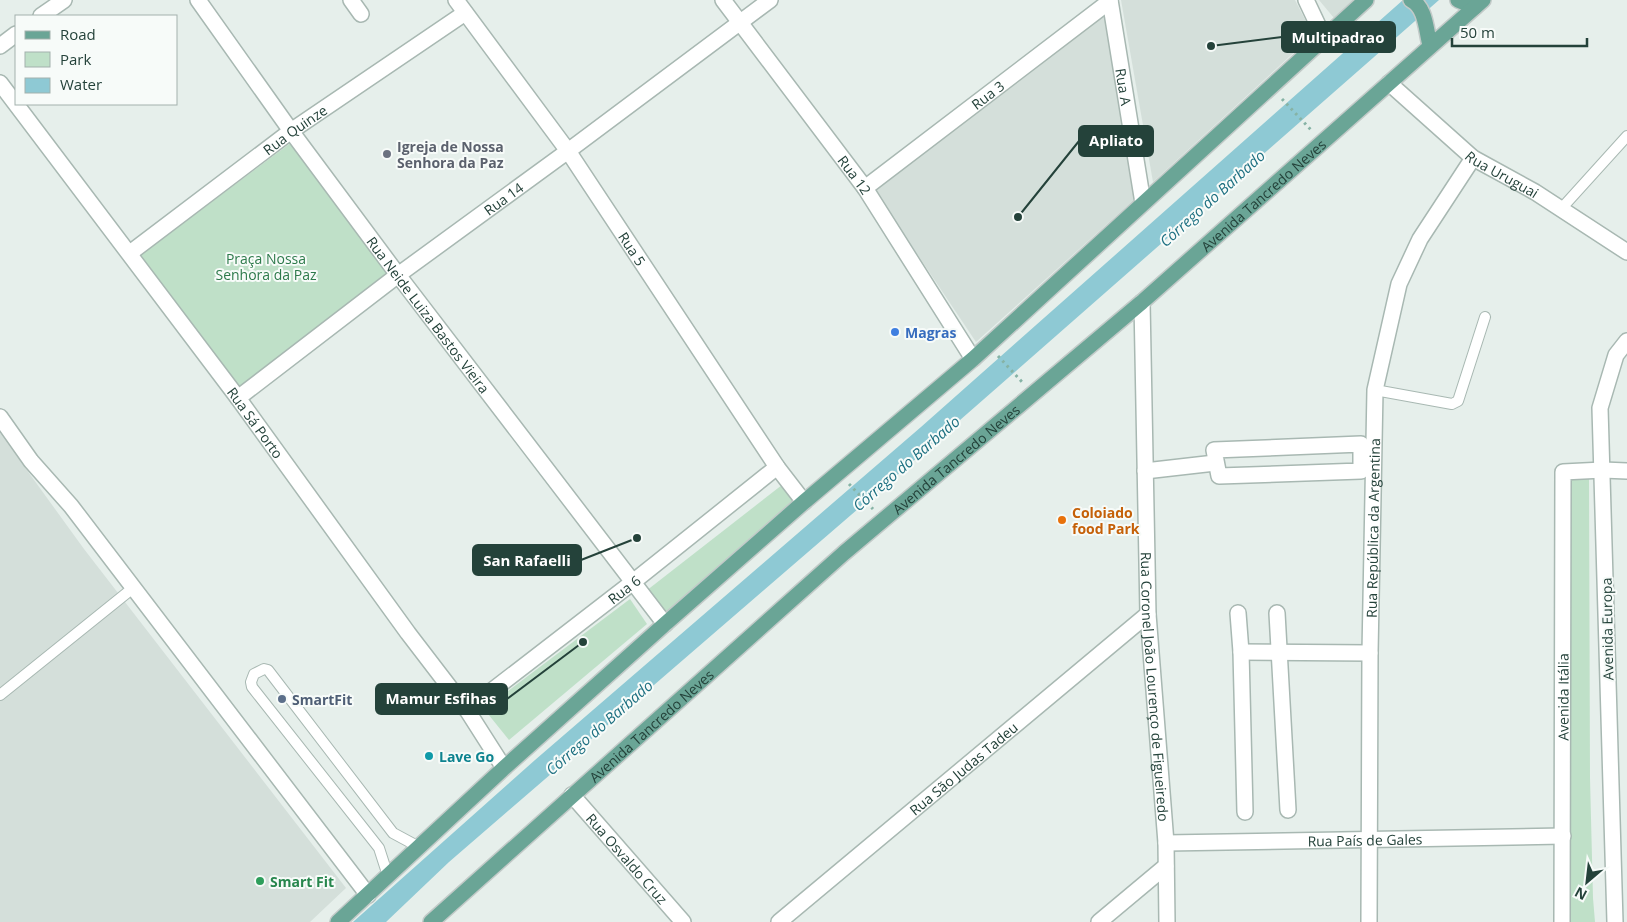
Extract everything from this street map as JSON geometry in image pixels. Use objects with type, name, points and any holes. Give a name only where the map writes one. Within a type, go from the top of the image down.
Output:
[{"type":"main road","points":[[338,922],[504,768],[665,624],[804,502],[972,359],[1366,0]]},
{"type":"main road","points":[[1458,0],[1479,4]]},
{"type":"main road","points":[[1413,1],[1426,22],[1430,45]]},
{"type":"main road","name":"Avenida Tancredo Neves","points":[[431,922],[844,553],[1142,302],[1430,45],[1479,4]]},
{"type":"street","points":[[42,15],[64,0]]},
{"type":"street","name":"Rua Neide Luiza Bastos Vieira","points":[[198,0],[291,131],[398,275],[665,624]]},
{"type":"street","points":[[351,0],[361,14]]},
{"type":"street","name":"Rua 5","points":[[456,0],[568,151],[777,467],[804,502]]},
{"type":"street","name":"Rua 12","points":[[723,0],[865,188],[972,359]]},
{"type":"street","name":"Rua 14","points":[[238,398],[398,275],[770,0]]},
{"type":"street","name":"Rua 3","points":[[865,188],[1110,0]]},
{"type":"street","name":"Rua A","points":[[1110,0],[1144,203]]},
{"type":"street","points":[[1306,0],[1324,38]]},
{"type":"street","name":"Rua Quinze","points":[[130,253],[291,131],[465,13]]},
{"type":"street","points":[[0,46],[15,35]]},
{"type":"street","name":"Rua Sá Porto","points":[[0,83],[15,103]]},
{"type":"street","name":"Rua Uruguai","points":[[1389,83],[1473,158],[1535,192],[1627,252]]},
{"type":"street","name":"Rua Sá Porto","points":[[17,105],[238,398],[408,633],[467,710],[504,768]]},
{"type":"street","name":"Rua República da Argentina","points":[[1369,922],[1370,653],[1374,390],[1399,284],[1420,238],[1473,158]]},
{"type":"street","name":"Rua Coronel João Lourenço de Figueiredo","points":[[1142,302],[1148,614],[1166,843],[1168,922]]},
{"type":"street","name":"Avenida Europa","points":[[1615,922],[1600,408],[1616,355],[1627,342]]},
{"type":"street","points":[[0,417],[31,461],[71,506],[368,895]]},
{"type":"street","points":[[1361,444],[1361,471],[1219,476],[1215,463],[1214,450],[1361,444]]},
{"type":"street","points":[[1145,471],[1215,463]]},
{"type":"street","name":"Rua 6","points":[[467,710],[633,582],[777,467]]},
{"type":"street","points":[[1602,470],[1627,470]]},
{"type":"street","name":"Avenida Itália","points":[[1562,922],[1563,472],[1602,470]]},
{"type":"street","points":[[1277,613],[1288,810]]},
{"type":"street","name":"Rua São Judas Tadeu","points":[[779,922],[1148,614]]},
{"type":"street","points":[[1238,614],[1241,652],[1245,812]]},
{"type":"street","points":[[1241,652],[1370,653]]},
{"type":"street","name":"Rua Osvaldo Cruz","points":[[572,795],[683,922]]},
{"type":"street","name":"Rua País de Gales","points":[[1166,843],[1563,836]]},
{"type":"street","points":[[1099,922],[1166,866]]},
{"type":"lane","points":[[1561,209],[1627,136]]},
{"type":"lane","points":[[1374,390],[1452,404],[1458,401],[1485,317]]},
{"type":"lane","points":[[0,695],[133,588]]},
{"type":"lane","points":[[388,876],[379,848],[252,687],[251,682],[254,674],[264,669],[268,670],[393,834],[419,847]]},
{"type":"path","points":[[1283,100],[1302,120]]},
{"type":"path","points":[[1000,358],[1020,379]]},
{"type":"path","points":[[851,486],[870,507]]},
{"type":"shaded area","points":[[1121,0],[1295,0],[1313,35],[1153,182]]},
{"type":"shaded area","points":[[1319,0],[1353,0],[1334,18]]},
{"type":"shaded area","points":[[1105,14],[1136,198],[976,342],[875,191]]},
{"type":"shaded area","points":[[0,433],[84,549],[346,888],[310,922],[0,922]]},
{"type":"green space","name":"Praça Nossa Senhora da Paz","points":[[292,142],[393,276],[239,390],[139,256]]},
{"type":"green space","points":[[1589,478],[1590,778],[1595,922],[1565,922],[1567,480]]},
{"type":"green space","points":[[782,485],[793,502],[665,618],[646,591]]},
{"type":"green space","points":[[630,599],[647,624],[509,740],[484,709]]},
{"type":"water","name":"Córrego do Barbado","points":[[1403,0],[1439,0],[895,477],[449,862],[386,922],[353,922],[535,760],[921,427]]},
{"type":"place","name":"Multipadrao","points":[[1211,46]]},
{"type":"place","name":"Igreja de Nossa Senhora da Paz","points":[[387,154]]},
{"type":"place","name":"Apliato","points":[[1018,217]]},
{"type":"place","name":"Magras","points":[[895,332]]},
{"type":"place","name":"Coloiado food Park","points":[[1062,520]]},
{"type":"place","name":"San Rafaelli","points":[[637,538]]},
{"type":"place","name":"Mamur Esfihas","points":[[583,642]]},
{"type":"place","name":"SmartFit","points":[[282,699]]},
{"type":"place","name":"Lave Go","points":[[429,756]]},
{"type":"place","name":"Smart Fit","points":[[260,881]]}]
